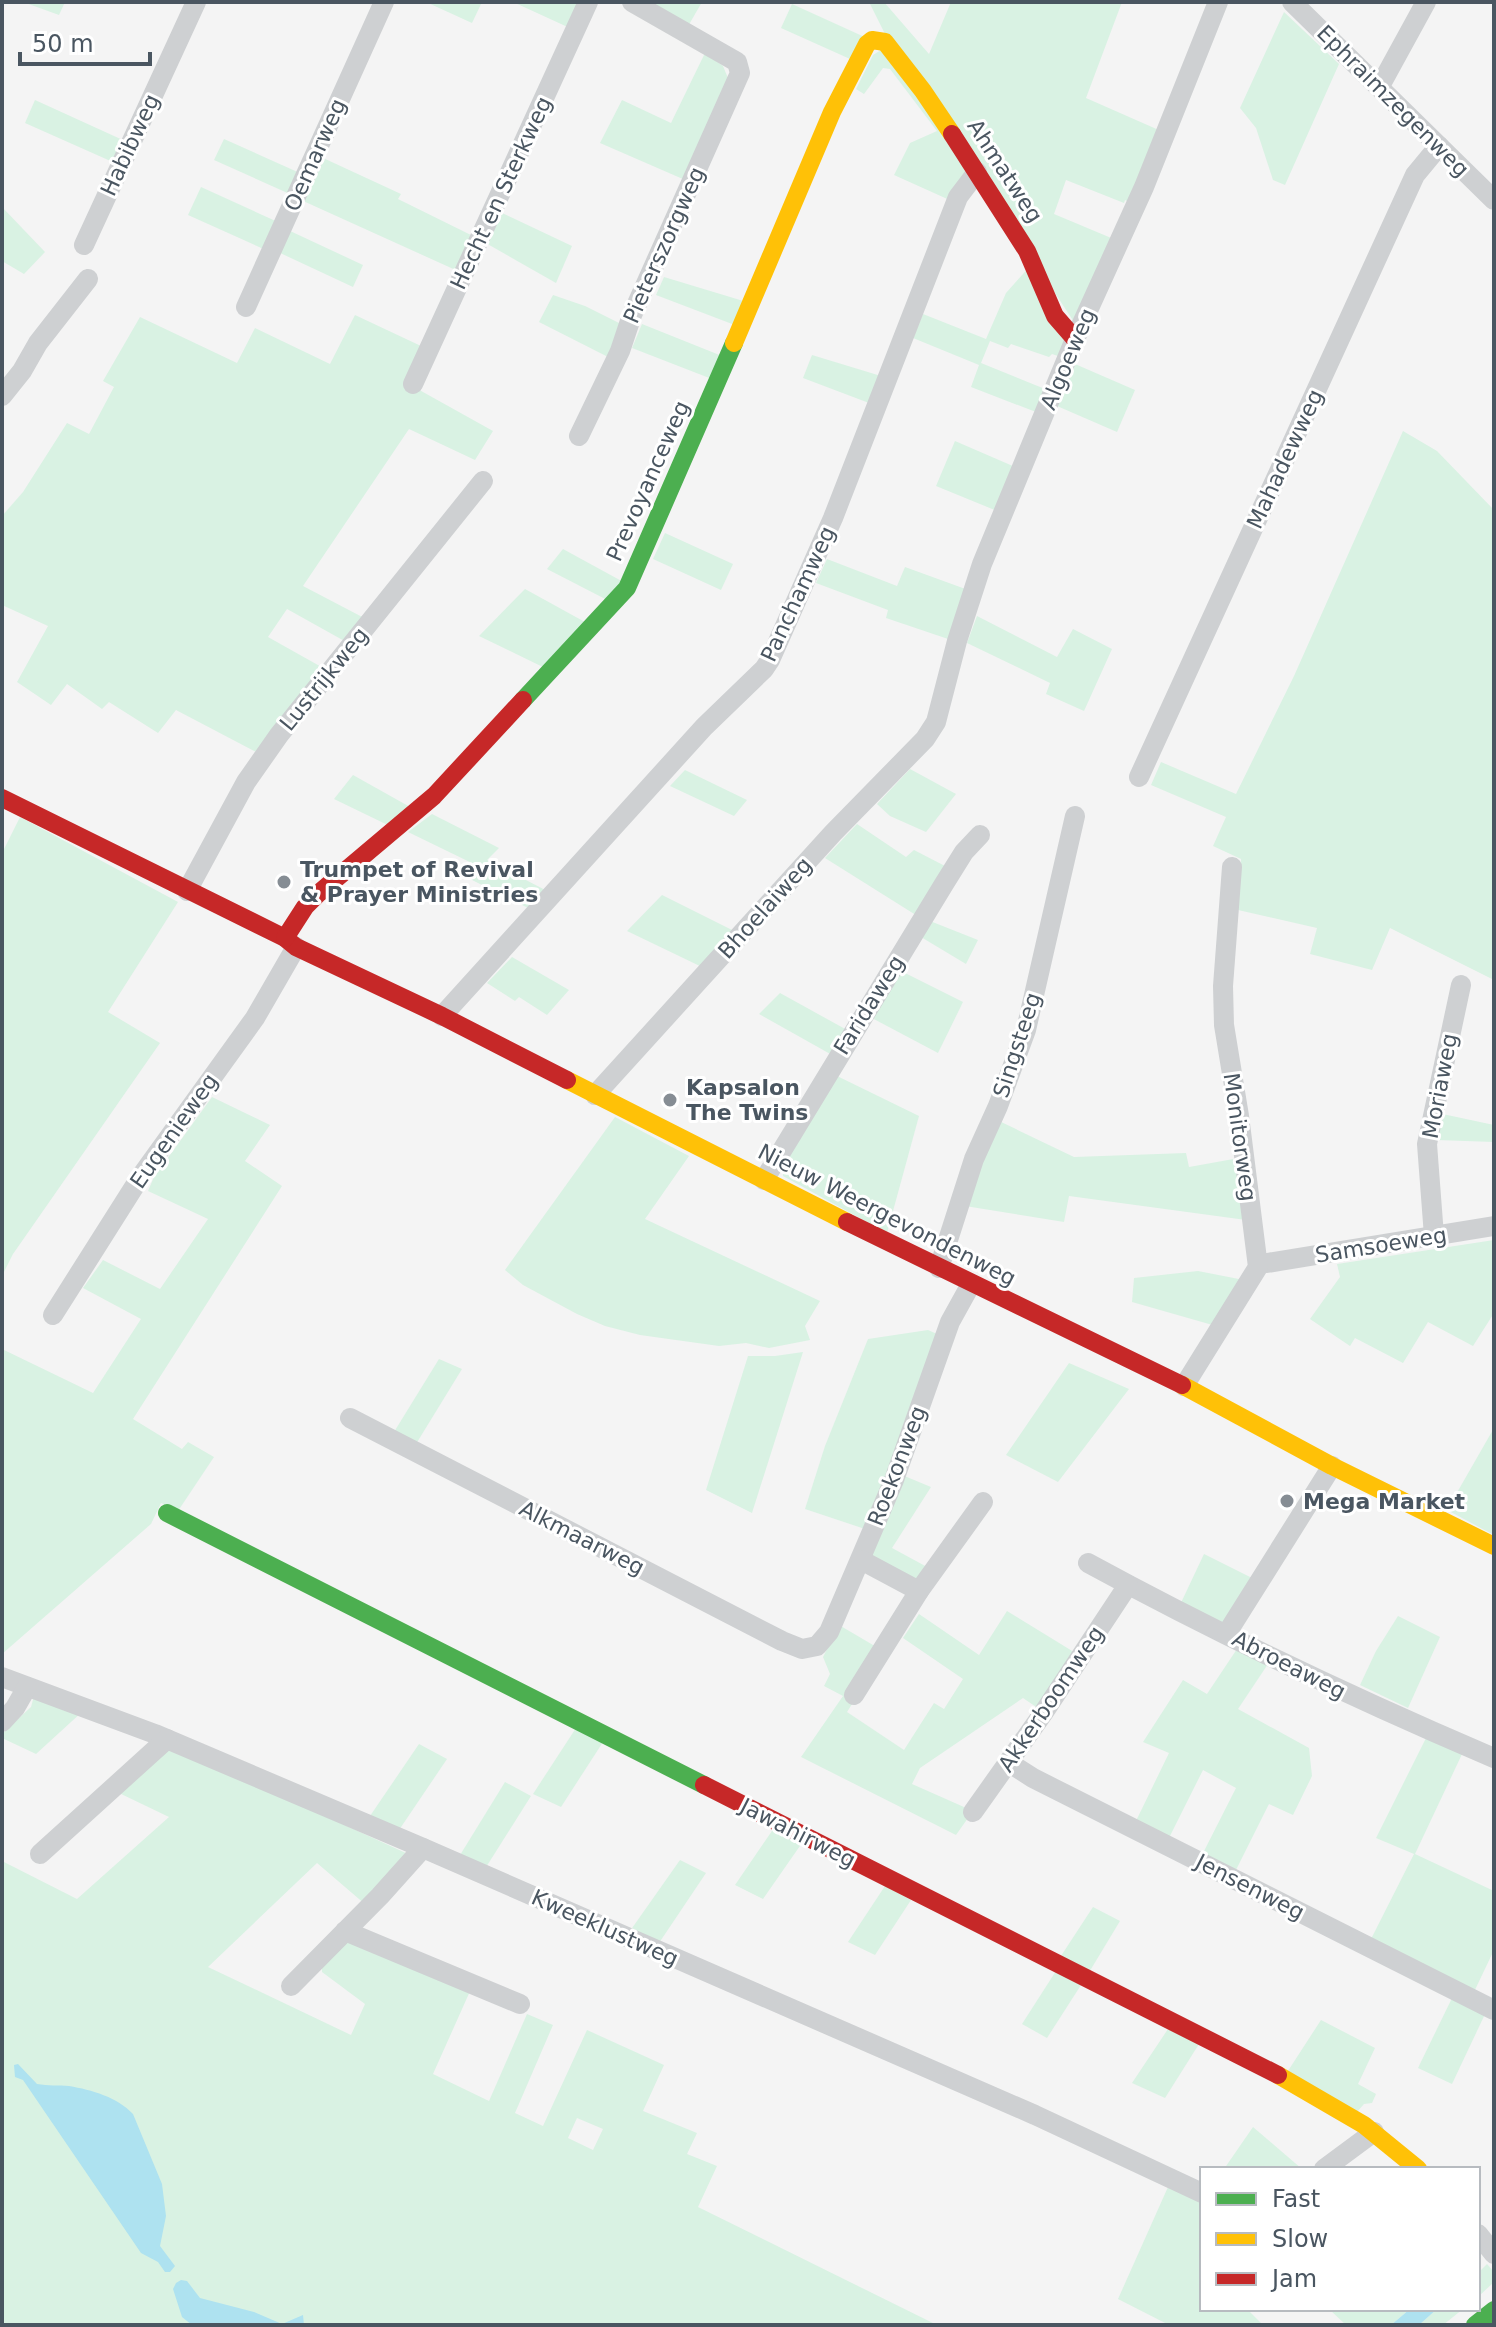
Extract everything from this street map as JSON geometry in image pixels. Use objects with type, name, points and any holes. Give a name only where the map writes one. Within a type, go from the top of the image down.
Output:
[{"type":"street","name":"Habibweg","points":[[84,245],[196,2]]},
{"type":"street","name":"Oemarweg","points":[[246,307],[384,2]]},
{"type":"street","name":"Hecht en Sterkweg","points":[[413,384],[588,2]]},
{"type":"street","name":"Pieterszorgweg","points":[[579,436],[620,351],[632,315],[740,73],[737,62],[632,2]]},
{"type":"street","name":"Algoeweg","points":[[936,722],[957,641],[982,564],[1075,339],[1144,187],[1218,2]]},
{"type":"street","name":"Ephraimzegenweg","points":[[1292,2],[1494,200]]},
{"type":"street","points":[[1380,86],[1426,2]]},
{"type":"street","name":"Ahmatweg","points":[[878,40],[885,42],[923,91],[977,172],[1027,251],[1055,316],[1075,339]]},
{"type":"street","name":"Prevoyanceweg","points":[[291,942],[305,907],[428,802],[627,588],[832,112],[867,44],[878,40]]},
{"type":"street","name":"Mahadewweg","points":[[1139,777],[1415,175],[1439,146]]},
{"type":"street","name":"Panchamweg","points":[[442,1016],[704,727],[764,669],[833,518],[958,197],[977,172]]},
{"type":"street","points":[[2,396],[88,279]]},
{"type":"street","name":"Lustrijkweg","points":[[187,891],[246,782],[279,735],[483,481]]},
{"type":"street","name":"Bhoelaiweg","points":[[595,1095],[833,833],[925,739],[936,722]]},
{"type":"street","name":"Nieuw Weergevondenweg","points":[[2,798],[971,1284],[1184,1386],[1332,1466],[1494,1546]]},
{"type":"street","name":"Singsteeg","points":[[939,1268],[974,1159],[998,1106],[1026,1030],[1075,816]]},
{"type":"street","name":"Faridaweg","points":[[764,1180],[957,862],[980,835]]},
{"type":"street","name":"Monitorweg","points":[[1184,1386],[1258,1267],[1224,1025],[1223,986],[1232,867]]},
{"type":"street","name":"Eugenieweg","points":[[53,1315],[141,1176],[255,1018],[291,942]]},
{"type":"street","name":"Moriaweg","points":[[1434,1236],[1427,1144],[1461,985]]},
{"type":"street","name":"Samsoeweg","points":[[1267,1263],[1494,1226]]},
{"type":"street","name":"Roekonweg","points":[[817,1646],[829,1632],[861,1560],[894,1480],[950,1322],[971,1284]]},
{"type":"street","name":"Alkmaarweg","points":[[350,1418],[782,1641],[802,1649],[817,1646]]},
{"type":"street","points":[[1227,1633],[1332,1466]]},
{"type":"street","points":[[854,1695],[919,1591],[983,1502]]},
{"type":"street","name":"Jawahirweg","points":[[167,1513],[1274,2073],[1374,2132],[1416,2167]]},
{"type":"street","points":[[861,1560],[919,1591]]},
{"type":"street","name":"Abroeaweg","points":[[1088,1563],[1370,1705],[1494,1758]]},
{"type":"street","name":"Akkerboomweg","points":[[973,1812],[1128,1585]]},
{"type":"street","name":"Kweeklustweg","points":[[2,1677],[167,1739],[423,1848],[1035,2115],[1200,2192]]},
{"type":"street","points":[[2,1722],[15,1708],[27,1687]]},
{"type":"street","points":[[40,1854],[167,1739]]},
{"type":"street","name":"Jensenweg","points":[[1008,1762],[1033,1778],[1494,2010]]},
{"type":"street","points":[[291,1986],[423,1848]]},
{"type":"street","points":[[345,1931],[520,2004]]},
{"type":"street","points":[[1327,2167],[1374,2132]]},
{"type":"street","points":[[1480,2236],[1494,2254]]},
{"type":"street","points":[[1475,2325],[1494,2310]]},
{"type":"green space","points":[[23,2],[65,2],[59,15]]},
{"type":"green space","points":[[426,2],[482,2],[472,23]]},
{"type":"green space","points":[[513,2],[584,2],[572,29]]},
{"type":"green space","points":[[648,2],[702,2],[687,28]]},
{"type":"green space","points":[[869,2],[884,2],[929,54],[951,2],[1122,2],[1086,98],[1161,131],[1131,203],[1066,180],[1054,214],[1116,240],[1074,322],[885,34]]},
{"type":"green space","points":[[792,4],[869,39],[859,63],[781,28]]},
{"type":"green space","points":[[1284,12],[1339,64],[1285,185],[1273,180],[1256,128],[1240,108]]},
{"type":"green space","points":[[881,50],[969,166],[954,202],[894,175],[910,143],[937,131],[890,69],[883,68],[864,94],[856,89],[873,55]]},
{"type":"green space","points":[[705,53],[723,66],[730,83],[692,183],[600,143],[622,100],[671,123]]},
{"type":"green space","points":[[35,100],[125,141],[115,163],[25,123]]},
{"type":"green space","points":[[224,139],[302,174],[292,195],[214,160]]},
{"type":"green space","points":[[321,157],[401,194],[398,199],[475,237],[460,272],[301,200]]},
{"type":"green space","points":[[201,187],[280,223],[268,251],[188,215]]},
{"type":"green space","points":[[2,207],[45,252],[24,274],[2,261]]},
{"type":"green space","points":[[498,211],[572,246],[556,283],[484,242]]},
{"type":"green space","points":[[288,230],[363,265],[353,287],[278,252]]},
{"type":"green space","points":[[1031,265],[1065,337],[1061,357],[1052,354],[1049,357],[1011,344],[1008,348],[990,341],[981,363],[1050,391],[1041,414],[971,387],[979,365],[913,338],[923,314],[986,339],[1006,293]]},
{"type":"green space","points":[[664,277],[750,303],[740,327],[656,295]]},
{"type":"green space","points":[[553,295],[585,306],[627,327],[612,359],[539,322]]},
{"type":"green space","points":[[355,315],[421,346],[405,382],[493,431],[475,460],[409,429],[303,586],[368,620],[348,643],[287,609],[268,637],[325,669],[260,754],[176,710],[158,733],[109,702],[102,709],[67,684],[51,705],[17,682],[48,626],[2,605],[2,516],[23,492],[67,423],[89,434],[114,387],[103,381],[140,317],[237,363],[255,328],[330,364]]},
{"type":"green space","points":[[642,324],[727,358],[717,381],[632,348]]},
{"type":"green space","points":[[812,355],[881,376],[869,403],[803,378]]},
{"type":"green space","points":[[1075,364],[1135,390],[1117,432],[1057,406]]},
{"type":"green space","points":[[1403,431],[1437,451],[1494,510],[1494,980],[1390,928],[1372,970],[1310,954],[1317,928],[1238,910],[1241,859],[1213,846],[1226,817],[1151,785],[1161,762],[1236,794],[1294,676]]},
{"type":"green space","points":[[955,441],[1020,469],[1002,513],[936,486]]},
{"type":"green space","points":[[665,533],[733,564],[721,590],[653,559]]},
{"type":"green space","points":[[563,549],[627,584],[613,603],[547,569]]},
{"type":"green space","points":[[827,559],[897,586],[905,567],[971,591],[954,641],[886,618],[888,610],[816,583]]},
{"type":"green space","points":[[525,589],[594,627],[549,670],[479,636]]},
{"type":"green space","points":[[977,616],[1057,657],[1073,629],[1112,649],[1084,711],[1046,694],[1050,683],[967,643]]},
{"type":"green space","points":[[910,769],[956,794],[926,832],[890,816],[877,804]]},
{"type":"green space","points":[[685,770],[747,800],[734,816],[670,786]]},
{"type":"green space","points":[[353,775],[419,812],[398,830],[334,799]]},
{"type":"green space","points":[[432,814],[499,848],[487,860],[553,894],[536,912],[470,879],[480,867],[408,832]]},
{"type":"green space","points":[[20,817],[178,902],[108,1012],[160,1043],[13,1254],[2,1276],[2,853]]},
{"type":"green space","points":[[857,824],[906,857],[914,850],[945,866],[919,917],[825,858]]},
{"type":"green space","points":[[662,895],[740,934],[706,969],[627,931]]},
{"type":"green space","points":[[930,921],[978,940],[966,964],[921,937]]},
{"type":"green space","points":[[512,957],[569,990],[547,1015],[519,997],[515,1001],[487,983]]},
{"type":"green space","points":[[899,970],[963,1002],[938,1053],[870,1017]]},
{"type":"green space","points":[[780,993],[847,1030],[832,1055],[759,1014]]},
{"type":"green space","points":[[833,1074],[919,1116],[887,1233],[783,1176],[782,1163]]},
{"type":"green space","points":[[212,1097],[270,1125],[245,1161],[282,1186],[133,1419],[182,1449],[188,1442],[214,1457],[178,1511],[161,1503],[151,1524],[2,1654],[2,1349],[93,1393],[141,1319],[83,1288],[103,1260],[160,1289],[208,1219],[148,1191],[154,1177]]},
{"type":"green space","points":[[1438,1113],[1494,1125],[1494,1142],[1436,1140]]},
{"type":"green space","points":[[615,1117],[689,1156],[645,1219],[820,1301],[805,1326],[810,1340],[769,1348],[746,1343],[719,1346],[640,1335],[605,1326],[577,1314],[523,1285],[505,1270]]},
{"type":"green space","points":[[997,1120],[1074,1157],[1186,1153],[1189,1167],[1239,1158],[1246,1220],[1069,1196],[1064,1222],[965,1206]]},
{"type":"green space","points":[[1494,1240],[1494,1313],[1473,1346],[1428,1322],[1403,1363],[1355,1338],[1350,1346],[1310,1319],[1340,1277],[1337,1264]]},
{"type":"green space","points":[[1198,1271],[1249,1281],[1223,1328],[1132,1302],[1134,1278]]},
{"type":"green space","points":[[928,1330],[937,1334],[868,1530],[805,1509],[825,1446],[868,1339]]},
{"type":"green space","points":[[803,1352],[752,1513],[706,1490],[748,1356]]},
{"type":"green space","points":[[439,1359],[462,1369],[416,1444],[394,1432]]},
{"type":"green space","points":[[1069,1363],[1129,1389],[1058,1482],[1006,1455]]},
{"type":"green space","points":[[1494,1428],[1494,1535],[1447,1510]]},
{"type":"green space","points":[[902,1475],[931,1487],[892,1548],[929,1568],[917,1585],[872,1555]]},
{"type":"green space","points":[[1204,1554],[1258,1581],[1221,1625],[1179,1607]]},
{"type":"green space","points":[[1007,1611],[1082,1657],[1045,1713],[1023,1698],[920,1768],[912,1784],[973,1811],[956,1835],[801,1757],[843,1696],[824,1686],[830,1674],[823,1657],[839,1625],[885,1652],[847,1712],[904,1750],[934,1703],[944,1709],[963,1679],[903,1638],[919,1614],[979,1655]]},
{"type":"green space","points":[[1398,1616],[1440,1637],[1408,1708],[1360,1685]]},
{"type":"green space","points":[[1239,1646],[1270,1661],[1238,1709],[1309,1748],[1312,1776],[1293,1815],[1269,1804],[1235,1872],[1202,1855],[1236,1788],[1203,1770],[1168,1840],[1135,1823],[1169,1753],[1143,1742],[1183,1680],[1207,1694]]},
{"type":"green space","points":[[34,1696],[83,1711],[36,1754],[2,1738],[2,1734],[31,1707]]},
{"type":"green space","points":[[576,1728],[603,1742],[561,1807],[533,1794]]},
{"type":"green space","points":[[1427,1736],[1463,1752],[1415,1854],[1494,1891],[1494,1950],[1473,1994],[1370,1941],[1414,1854],[1376,1838]]},
{"type":"green space","points":[[419,1744],[447,1759],[397,1833],[368,1819]]},
{"type":"green space","points":[[170,1745],[408,1854],[366,1905],[317,1863],[208,1967],[351,2035],[365,2004],[322,1972],[322,1961],[347,1937],[471,1989],[433,2074],[489,2101],[527,2014],[553,2025],[515,2113],[543,2126],[587,2030],[664,2065],[643,2111],[697,2133],[687,2154],[717,2166],[698,2207],[937,2325],[2,2325],[2,1861],[77,1899],[169,1817],[119,1793]],"holes":[[[577,2118],[603,2129],[593,2150],[568,2138]]]},
{"type":"green space","points":[[505,1782],[531,1796],[483,1872],[457,1860]]},
{"type":"green space","points":[[774,1828],[802,1843],[763,1899],[735,1885]]},
{"type":"green space","points":[[680,1860],[706,1873],[659,1943],[630,1931]]},
{"type":"green space","points":[[885,1886],[911,1900],[875,1955],[848,1942]]},
{"type":"green space","points":[[1093,1907],[1120,1921],[1088,1974],[1059,1959]]},
{"type":"green space","points":[[1056,1971],[1081,1985],[1047,2038],[1022,2024]]},
{"type":"green space","points":[[1453,1996],[1486,2012],[1452,2084],[1418,2068]]},
{"type":"green space","points":[[1321,2020],[1375,2048],[1358,2084],[1376,2094],[1372,2103],[1364,2104],[1356,2113],[1286,2074]]},
{"type":"green space","points":[[1168,2029],[1199,2044],[1165,2098],[1132,2083]]},
{"type":"green space","points":[[1253,2127],[1300,2167],[1225,2167]]},
{"type":"green space","points":[[1168,2187],[1200,2202],[1200,2311],[1249,2311],[1263,2325],[1169,2325],[1118,2299]]},
{"type":"green space","points":[[1487,2264],[1494,2272],[1494,2282],[1480,2295],[1480,2271]]},
{"type":"green space","points":[[1331,2311],[1408,2311],[1391,2325],[1346,2325]]},
{"type":"green space","points":[[1435,2311],[1460,2311],[1443,2325],[1419,2325]]},
{"type":"water","points":[[18,2064],[37,2084],[95,2092],[119,2103],[133,2114],[162,2184],[166,2216],[160,2246],[175,2266],[170,2272],[165,2272],[158,2262],[141,2253],[23,2080],[15,2077],[14,2065]]},
{"type":"water","points":[[181,2280],[187,2281],[200,2298],[254,2312],[282,2324],[303,2315],[304,2325],[192,2325],[182,2317],[173,2289]]},
{"type":"water","points":[[1408,2311],[1435,2311],[1419,2325],[1391,2325]]},
{"type":"traffic: fast","points":[[523,700],[627,588],[734,343]]},
{"type":"traffic: fast","points":[[167,1513],[704,1785]]},
{"type":"traffic: fast","points":[[1475,2325],[1494,2310]]},
{"type":"traffic: slow","points":[[734,343],[832,112],[867,44],[872,40],[885,42],[952,134]]},
{"type":"traffic: slow","points":[[567,1080],[847,1222]]},
{"type":"traffic: slow","points":[[1182,1385],[1332,1466],[1494,1546]]},
{"type":"traffic: slow","points":[[1278,2075],[1364,2125],[1416,2167]]},
{"type":"traffic: jam","points":[[952,134],[1027,251],[1055,316],[1075,339]]},
{"type":"traffic: jam","points":[[285,938],[305,907],[434,796],[523,700]]},
{"type":"traffic: jam","points":[[2,798],[567,1080]]},
{"type":"traffic: jam","points":[[847,1222],[1182,1385]]},
{"type":"traffic: jam","points":[[704,1785],[1278,2075]]},
{"type":"place","name":"Trumpet of Revival & Prayer Ministries","points":[[284,882]]},
{"type":"place","name":"Kapsalon The Twins","points":[[670,1100]]},
{"type":"place","name":"Mega Market","points":[[1287,1501]]}]
